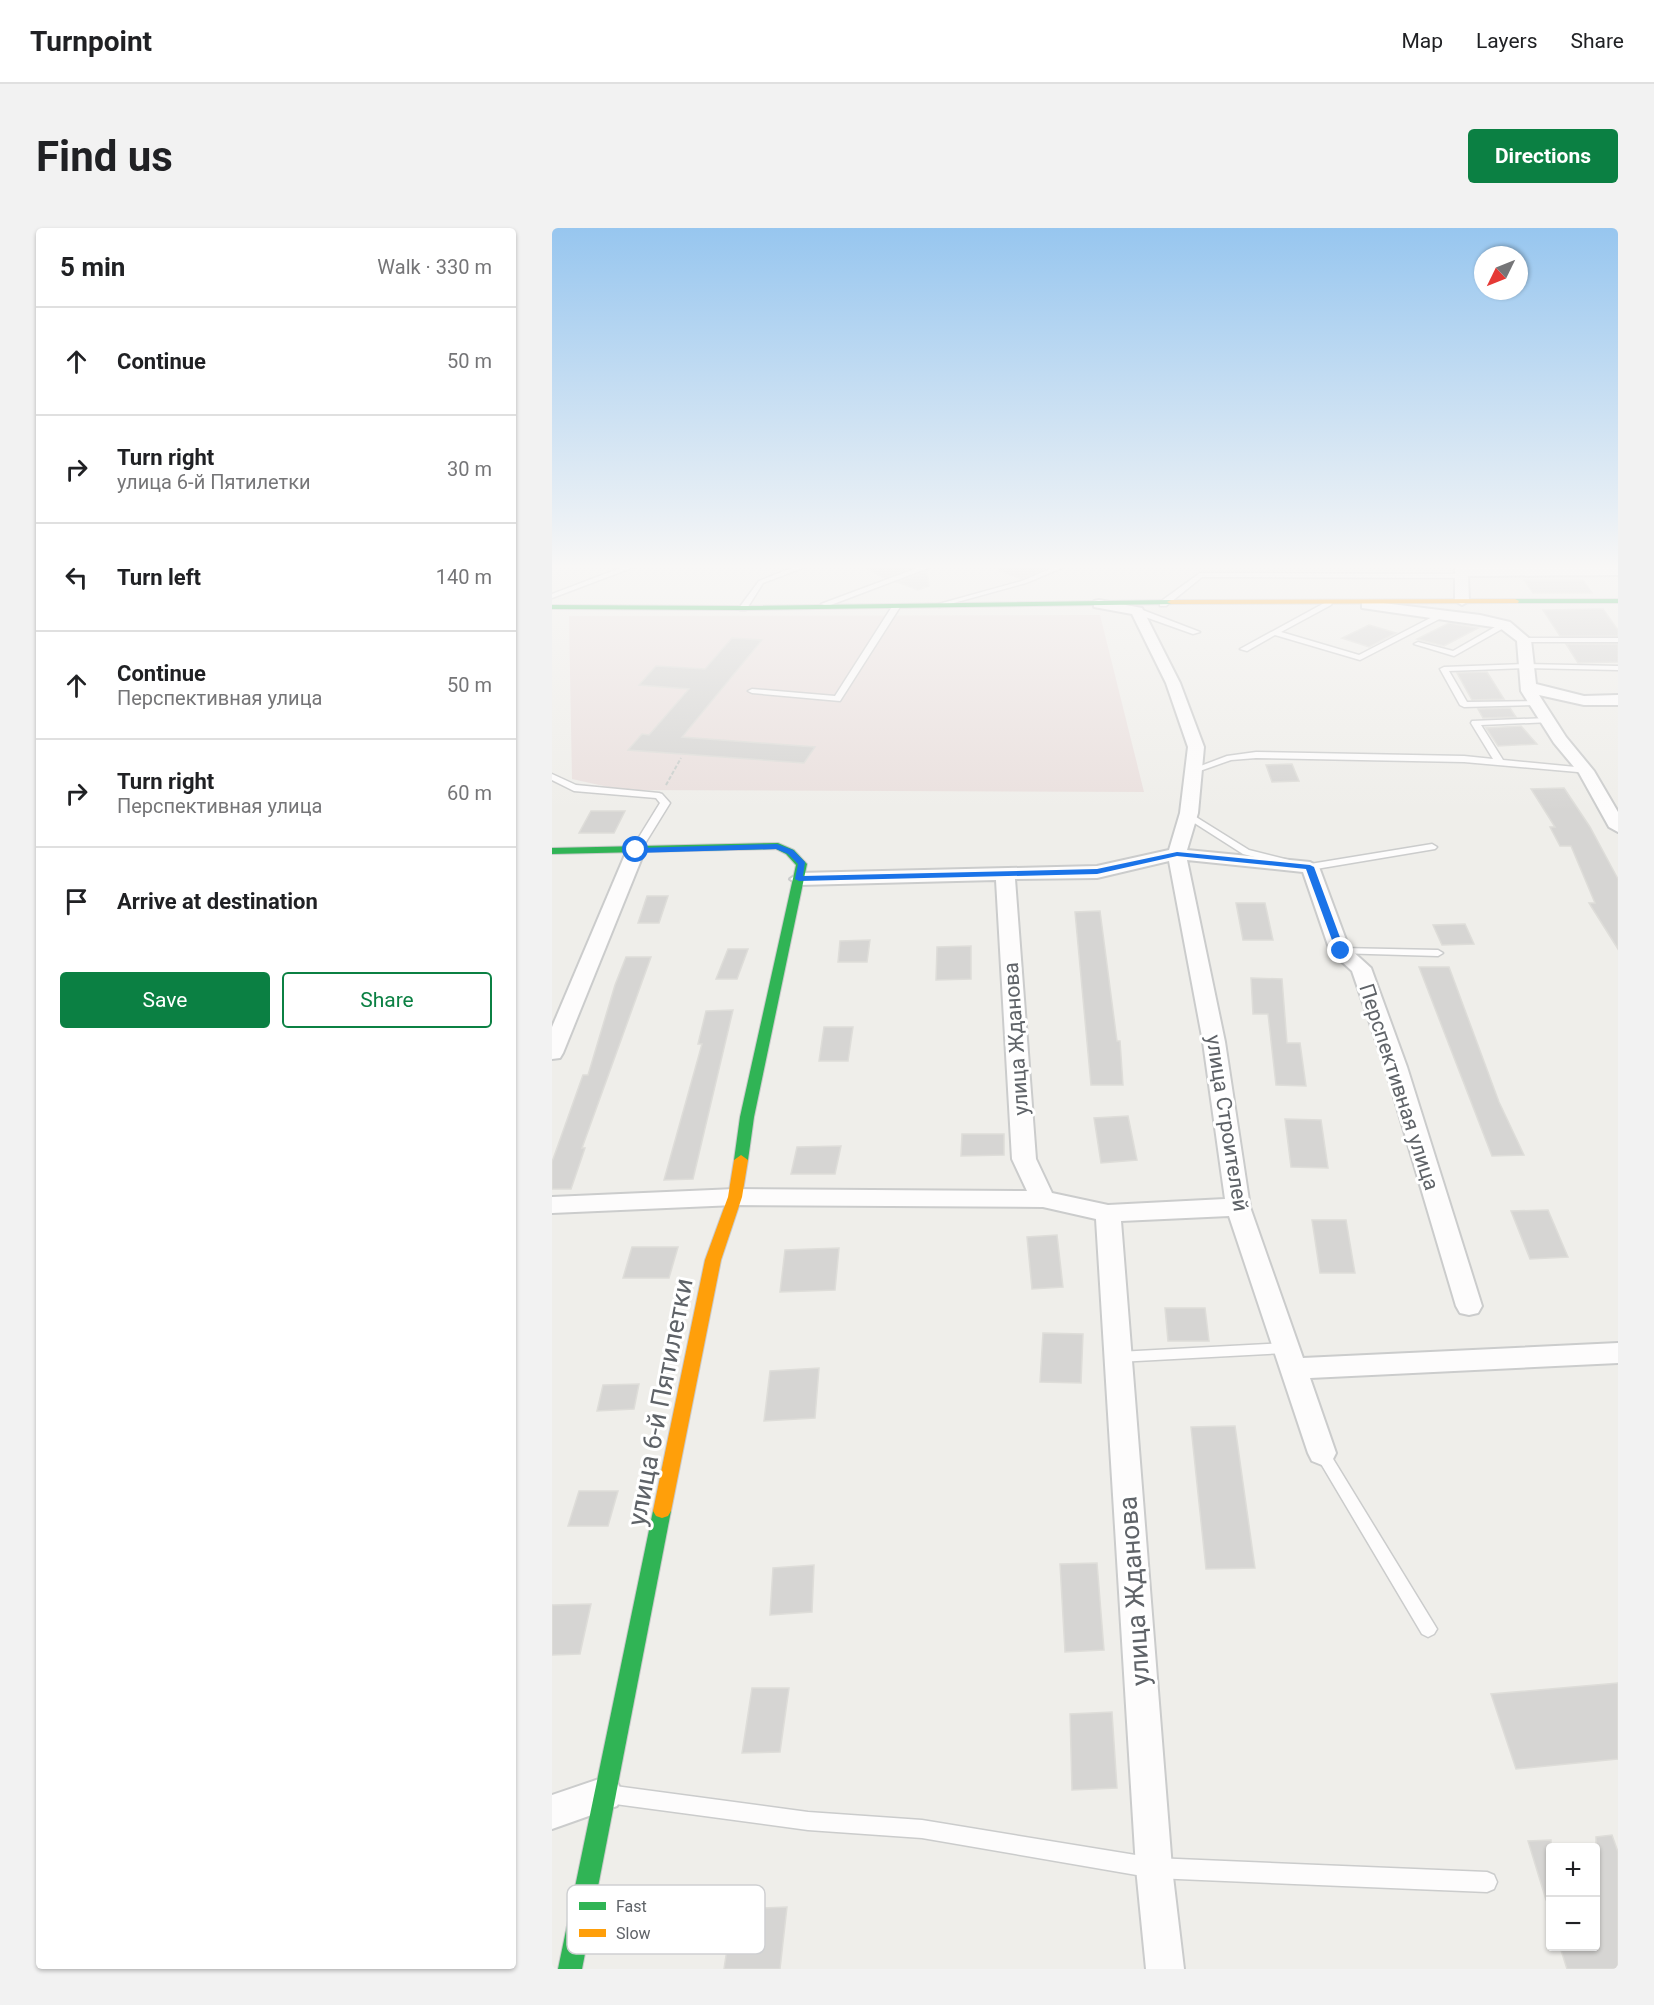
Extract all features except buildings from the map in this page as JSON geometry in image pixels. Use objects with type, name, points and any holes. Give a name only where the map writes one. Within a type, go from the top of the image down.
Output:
[{"type":"street","points":[[1156,648],[1173,683],[1196,747],[1188,815],[1177,854]]},
{"type":"street","points":[[1526,648],[1525,666],[1528,687],[1560,741],[1586,771],[1618,827]]},
{"type":"street","points":[[1528,687],[1567,699],[1597,703],[1618,700]]},
{"type":"street","name":"улица 6-й Пятилетки","points":[[587,1885],[713,1260],[735,1197],[747,1117],[802,864],[790,852],[777,846],[636,850]]},
{"type":"street","points":[[552,851],[636,850],[552,1053]]},
{"type":"street","points":[[799,879],[1097,872],[1177,854],[1310,867]]},
{"type":"street","name":"улица Строителей","points":[[1177,854],[1214,1042],[1238,1207],[1322,1453]]},
{"type":"street","name":"Перспективная улица","points":[[1310,867],[1341,951],[1361,968],[1396,1067],[1469,1306]]},
{"type":"street","name":"улица Жданова","points":[[1005,874],[1024,1159],[1043,1199]]},
{"type":"street","points":[[552,1205],[735,1197],[1043,1199],[1108,1213],[1238,1207]]},
{"type":"street","name":"улица Жданова","points":[[1108,1213],[1154,1868],[1165,1969]]},
{"type":"street","points":[[1289,1359],[1618,1353]]},
{"type":"street","points":[[552,1812],[605,1794]]},
{"type":"street","name":"улица 6-й Пятилетки","points":[[570,1969],[573,1954]]},
{"type":"lane","points":[[752,691],[837,699],[870,648]]},
{"type":"lane","points":[[1328,648],[1360,658],[1379,648]]},
{"type":"lane","points":[[1433,648],[1454,654],[1464,648]]},
{"type":"lane","points":[[1537,703],[1464,705],[1444,669],[1525,666],[1618,668]]},
{"type":"lane","points":[[1500,763],[1475,723],[1548,720]]},
{"type":"lane","points":[[1194,770],[1230,758],[1256,755],[1464,759],[1586,771]]},
{"type":"lane","points":[[552,777],[574,789],[659,796],[665,803],[636,850]]},
{"type":"lane","points":[[1188,815],[1246,852],[1310,867],[1432,848]]},
{"type":"lane","points":[[1341,951],[1438,953]]},
{"type":"lane","points":[[1118,1357],[1289,1359]]},
{"type":"lane","points":[[1322,1453],[1428,1629]]},
{"type":"lane","points":[[605,1794],[808,1821],[922,1829],[1154,1868],[1486,1882]]},
{"type":"path","points":[[659,796],[681,758]]},
{"type":"shaded area","points":[[570,648],[1108,648],[1144,792],[622,790],[572,779]]},
{"type":"traffic: fast","points":[[552,851],[778,846],[790,852],[802,864],[747,1117],[741,1160]]},
{"type":"traffic: fast","points":[[587,1885],[662,1511]]},
{"type":"traffic: fast","points":[[570,1969],[573,1954]]},
{"type":"traffic: slow","points":[[662,1511],[713,1260],[735,1197],[741,1160]]},
{"type":"route","points":[[636,850],[777,846],[790,852],[802,864],[799,879],[1097,872],[1177,854],[1310,867],[1341,951]]}]
